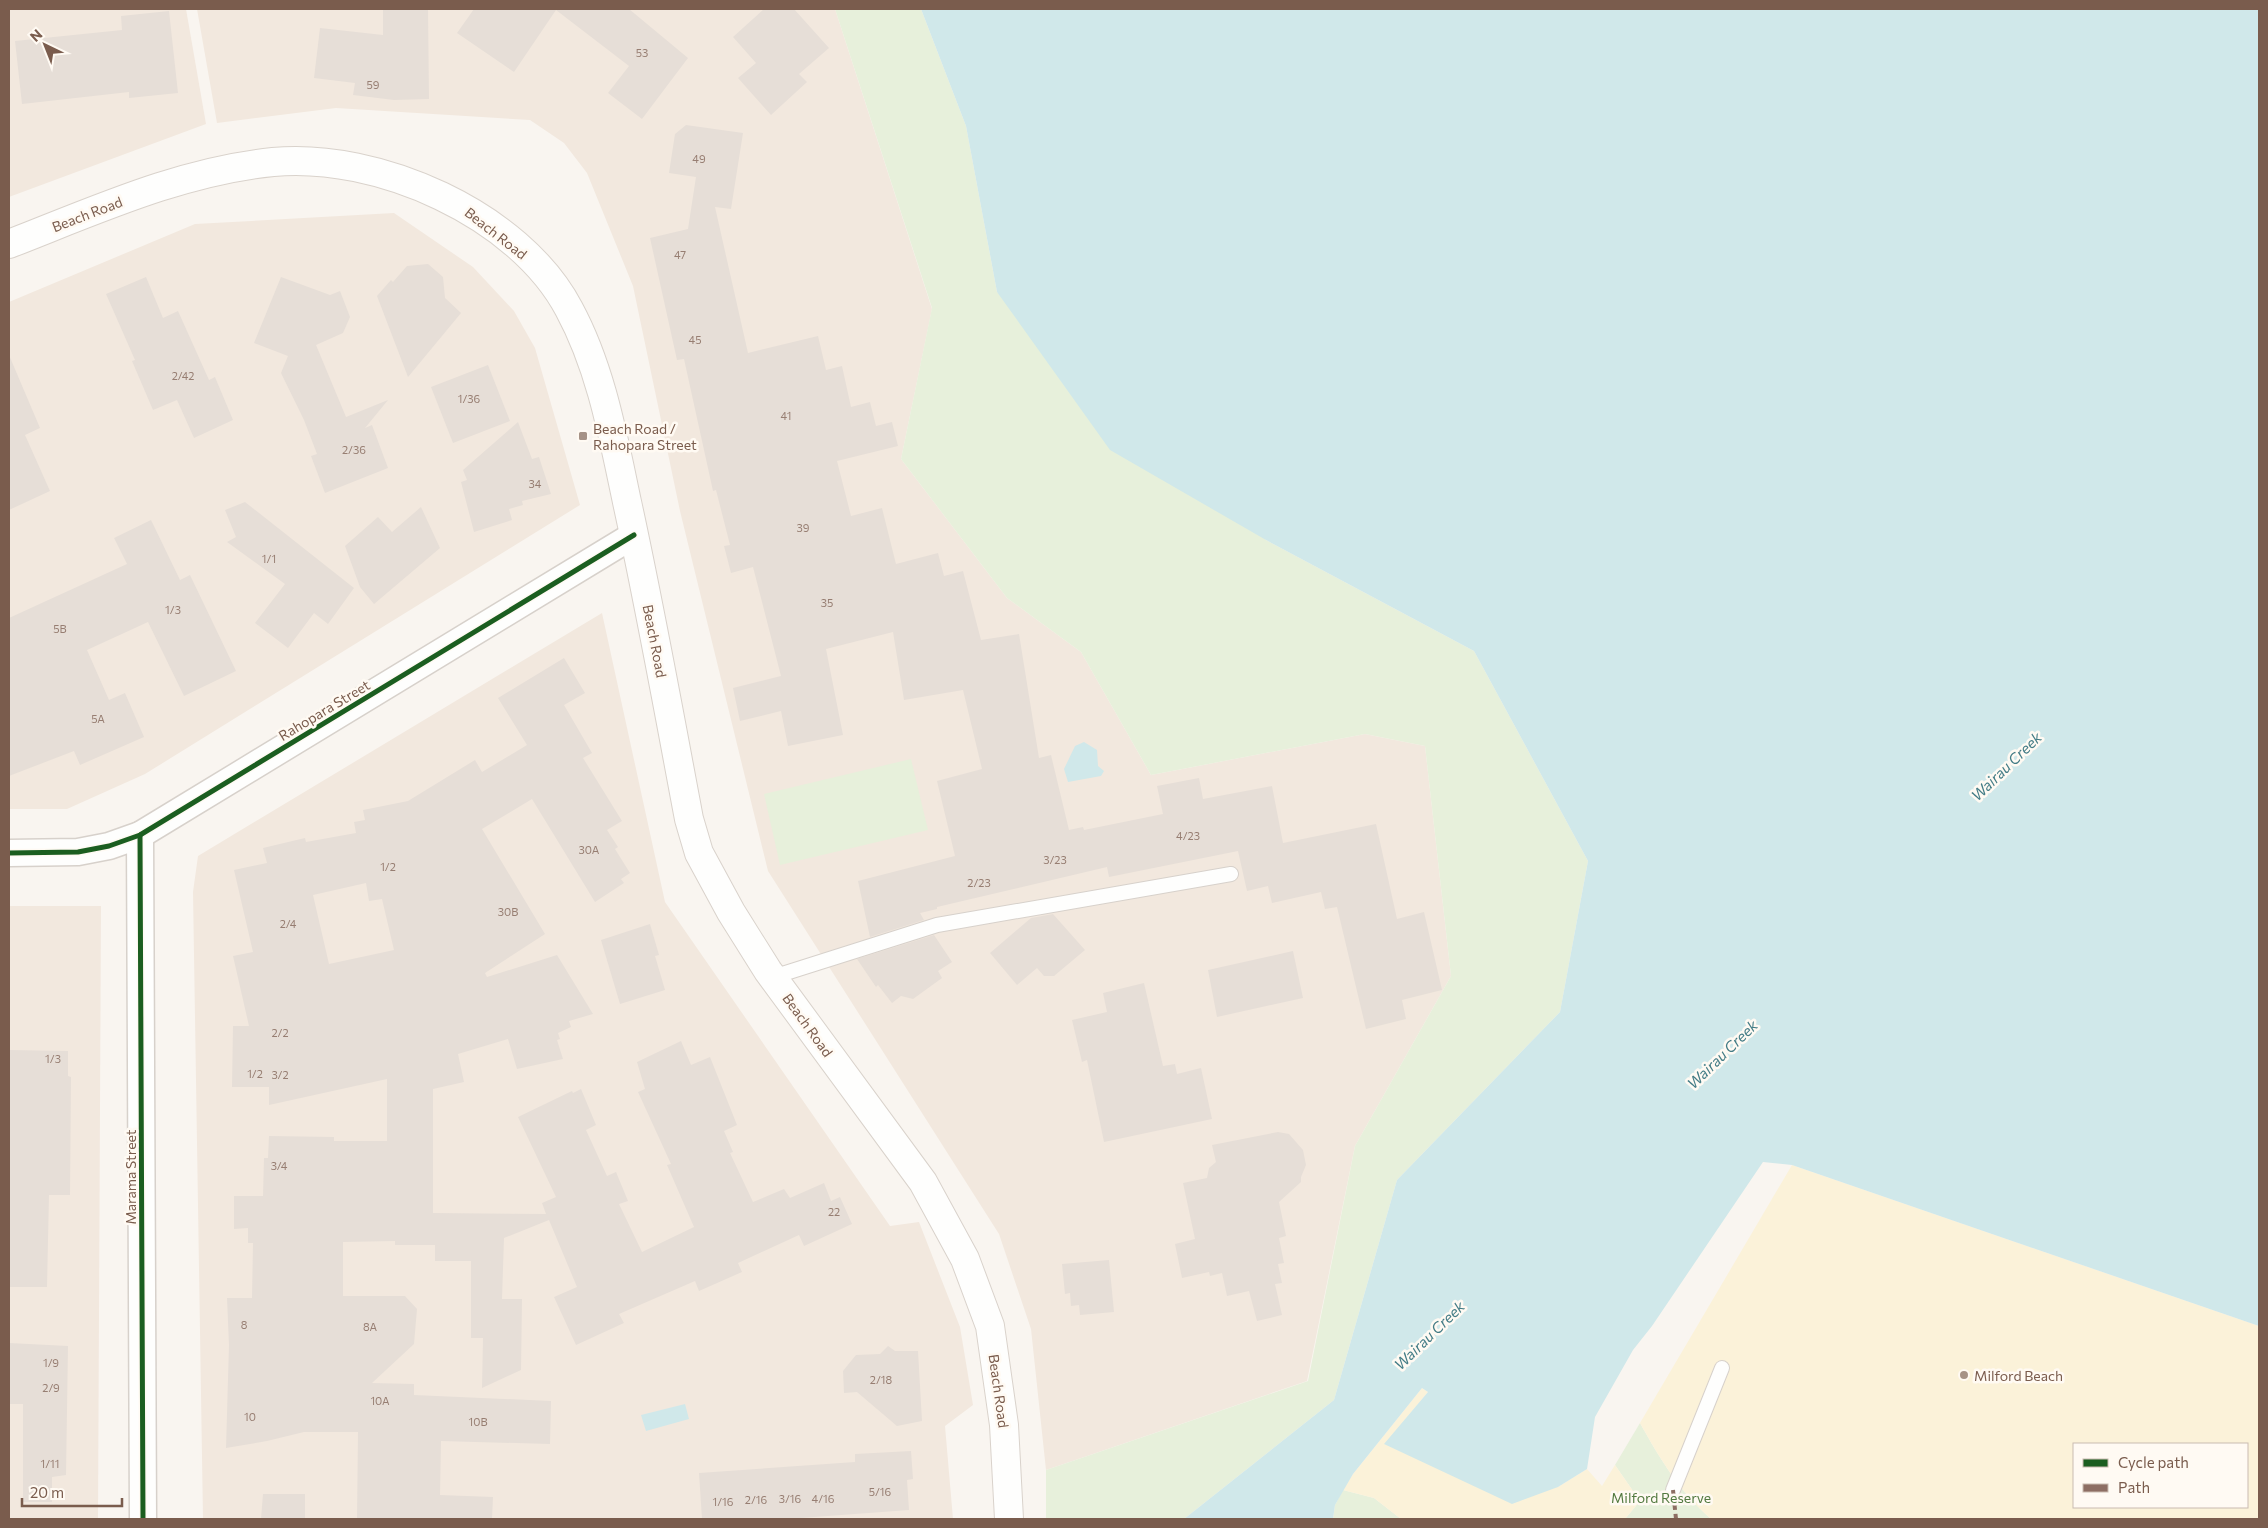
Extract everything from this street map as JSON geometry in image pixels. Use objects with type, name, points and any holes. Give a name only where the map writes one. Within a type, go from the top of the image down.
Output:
[{"type":"main road","name":"Beach Road","points":[[9,244],[169,185],[219,170],[275,162],[321,162],[365,168],[413,183],[450,199],[502,234],[528,256],[549,279],[568,306],[582,336],[606,408],[634,535],[689,819],[699,853],[732,912],[773,977],[923,1182],[965,1259],[990,1326],[1004,1425],[1009,1519]]},
{"type":"street","name":"Rahopara Street","points":[[9,854],[78,852],[109,846],[140,835],[634,535]]},
{"type":"street","name":"Marama Street","points":[[140,835],[144,1519]]},
{"type":"lane","points":[[773,977],[937,925],[1231,874]]},
{"type":"lane","points":[[1672,1490],[1722,1368]]},
{"type":"shaded area","points":[[9,9],[186,9],[206,124],[9,197]]},
{"type":"shaded area","points":[[197,9],[835,9],[932,309],[901,459],[1007,598],[1081,652],[1151,775],[1365,734],[1425,746],[1451,976],[1355,1146],[1307,1381],[1046,1470],[1031,1329],[999,1234],[768,871],[680,511],[633,286],[587,173],[564,143],[530,120],[336,108],[217,123]]},
{"type":"shaded area","points":[[394,213],[473,267],[514,311],[535,348],[580,505],[145,774],[67,809],[9,809],[9,302],[195,224]]},
{"type":"shaded area","points":[[602,613],[665,902],[890,1226],[919,1222],[960,1327],[973,1405],[945,1426],[953,1519],[203,1519],[193,892],[198,856]]},
{"type":"shaded area","points":[[9,906],[101,906],[98,1519],[9,1519]]},
{"type":"green space","points":[[835,9],[921,9],[966,126],[997,292],[1266,540],[1474,651],[1588,861],[1560,1012],[1397,1180],[1334,1400],[1184,1519],[1046,1519],[1046,1470],[1308,1381],[1355,1146],[1451,976],[1425,746],[1365,734],[1151,775],[1081,652],[1007,598],[901,459],[932,308]]},
{"type":"green space","points":[[911,759],[928,830],[780,865],[764,794]]},
{"type":"green space","name":"Milford Reserve","points":[[1640,1423],[1671,1474],[1690,1498],[1711,1519],[1625,1519],[1640,1501],[1615,1465]]},
{"type":"green space","points":[[1343,1490],[1374,1498],[1401,1519],[1333,1519],[1335,1505]]},
{"type":"sand","name":"Milford Beach","points":[[1792,1165],[2259,1326],[2259,1519],[1711,1519],[1680,1486],[1640,1423]]},
{"type":"sand","points":[[1422,1388],[1428,1392],[1385,1444],[1558,1487],[1587,1469],[1602,1486],[1615,1465],[1640,1501],[1625,1519],[1401,1519],[1374,1498],[1343,1490],[1353,1474]]},
{"type":"water","name":"Wairau Creek","points":[[921,9],[2259,9],[2259,1326],[1792,1165],[1763,1162],[1652,1326],[1633,1350],[1595,1417],[1587,1469],[1558,1487],[1512,1504],[1384,1444],[1428,1392],[1422,1388],[1353,1474],[1335,1505],[1333,1519],[1184,1519],[1334,1400],[1397,1180],[1560,1012],[1588,861],[1474,651],[1266,540],[1110,450],[997,292],[966,126]]},
{"type":"water","points":[[1084,742],[1097,750],[1098,766],[1104,771],[1101,776],[1068,782],[1064,769],[1075,746]]},
{"type":"water","points":[[685,1404],[689,1419],[646,1431],[641,1415]]},
{"type":"building","points":[[383,9],[428,9],[429,99],[394,100],[353,95],[355,83],[314,78],[320,28],[383,35]]},
{"type":"building","points":[[474,9],[629,9],[688,58],[642,119],[608,93],[629,66],[556,10],[514,72],[457,33]]},
{"type":"building","points":[[764,9],[794,9],[829,48],[799,74],[807,82],[771,115],[738,78],[756,63],[733,37]]},
{"type":"building","points":[[169,11],[178,93],[129,98],[129,92],[22,104],[15,41],[122,30],[121,16]]},
{"type":"building","points":[[686,125],[743,133],[731,209],[715,207],[748,353],[818,336],[826,370],[842,366],[851,407],[870,402],[876,426],[892,422],[898,446],[837,461],[851,516],[882,508],[896,564],[938,553],[944,576],[963,571],[981,640],[1019,634],[1039,758],[1051,755],[1069,830],[1083,827],[1084,830],[1163,814],[1157,786],[1199,778],[1203,799],[1272,786],[1283,843],[1376,824],[1397,919],[1424,912],[1442,990],[1402,1000],[1406,1019],[1366,1029],[1337,907],[1325,909],[1321,892],[1272,903],[1268,886],[1247,891],[1238,851],[1109,877],[1107,867],[937,907],[937,909],[920,913],[924,920],[870,937],[858,881],[955,856],[937,781],[982,769],[963,690],[904,700],[893,632],[826,649],[843,735],[788,746],[781,711],[740,721],[733,688],[781,676],[753,567],[731,573],[724,546],[730,545],[716,490],[713,491],[684,359],[677,360],[650,238],[688,229],[696,177],[669,173],[675,134]]},
{"type":"building","points":[[428,264],[443,277],[445,298],[461,313],[408,377],[377,296],[407,266]]},
{"type":"building","points":[[146,277],[163,318],[178,311],[209,380],[215,377],[233,420],[194,438],[177,400],[153,410],[132,361],[135,360],[106,294]]},
{"type":"building","points":[[281,277],[330,295],[340,291],[350,317],[343,333],[316,345],[346,417],[388,400],[365,428],[372,425],[388,468],[325,493],[311,456],[317,454],[304,420],[281,373],[288,356],[254,343]]},
{"type":"building","points":[[9,355],[40,428],[25,435],[50,491],[9,510]]},
{"type":"building","points":[[488,365],[510,421],[453,443],[431,387]]},
{"type":"building","points":[[518,422],[532,459],[539,457],[551,494],[522,501],[523,505],[509,509],[512,520],[474,532],[461,482],[467,480],[463,470]]},
{"type":"building","points":[[245,502],[354,588],[328,624],[314,613],[288,648],[255,623],[285,584],[227,542],[236,537],[225,510]]},
{"type":"building","points":[[421,507],[440,548],[374,604],[360,587],[345,546],[378,517],[392,532]]},
{"type":"building","points":[[151,520],[180,580],[190,575],[236,671],[184,696],[148,622],[87,650],[109,700],[125,693],[144,737],[80,765],[74,751],[9,776],[9,618],[127,564],[114,538]]},
{"type":"building","points":[[564,658],[585,693],[564,705],[592,753],[583,758],[622,821],[607,830],[618,847],[615,849],[630,873],[621,879],[624,883],[595,902],[532,799],[482,829],[545,934],[485,973],[487,977],[557,955],[593,1014],[569,1021],[571,1027],[558,1033],[560,1039],[557,1040],[563,1059],[517,1069],[508,1039],[458,1054],[464,1082],[433,1089],[433,1213],[546,1214],[542,1203],[556,1197],[518,1117],[572,1091],[573,1093],[581,1089],[596,1125],[586,1130],[607,1176],[616,1172],[628,1201],[619,1204],[642,1252],[694,1227],[667,1165],[671,1164],[638,1092],[645,1089],[637,1062],[681,1041],[691,1065],[710,1057],[737,1125],[724,1131],[733,1152],[730,1153],[753,1202],[784,1189],[790,1198],[824,1183],[831,1201],[840,1197],[852,1224],[804,1246],[799,1235],[738,1263],[742,1272],[699,1291],[695,1281],[619,1314],[624,1323],[576,1345],[554,1297],[577,1287],[549,1220],[504,1238],[502,1299],[522,1299],[521,1370],[482,1388],[483,1338],[471,1338],[471,1261],[435,1261],[435,1245],[395,1245],[395,1241],[343,1242],[343,1296],[405,1296],[417,1309],[414,1344],[372,1383],[414,1384],[414,1395],[551,1401],[550,1444],[441,1441],[440,1495],[493,1497],[492,1519],[357,1519],[358,1432],[304,1432],[226,1448],[229,1345],[227,1298],[252,1298],[253,1243],[248,1243],[248,1228],[234,1229],[234,1196],[263,1196],[264,1158],[268,1158],[269,1136],[334,1137],[334,1141],[387,1141],[387,1079],[269,1105],[269,1087],[232,1087],[233,1026],[249,1026],[233,956],[253,952],[234,870],[267,863],[263,848],[305,838],[306,842],[356,833],[354,822],[365,820],[363,810],[408,801],[475,760],[482,772],[527,745],[498,698]],"holes":[[[366,883],[369,901],[382,899],[394,950],[329,964],[313,895]]]},
{"type":"building","points":[[1053,914],[1085,950],[1054,976],[1044,976],[1037,968],[1017,985],[990,953],[1031,918]]},
{"type":"building","points":[[650,924],[659,955],[655,956],[665,990],[620,1004],[601,940]]},
{"type":"building","points":[[934,935],[952,962],[938,971],[942,978],[913,999],[901,996],[892,1003],[878,985],[876,987],[857,959]]},
{"type":"building","points":[[1293,951],[1303,998],[1217,1017],[1208,970]]},
{"type":"building","points":[[1144,983],[1163,1066],[1175,1064],[1177,1074],[1201,1068],[1212,1119],[1104,1142],[1087,1060],[1082,1062],[1072,1020],[1107,1012],[1103,993]]},
{"type":"building","points":[[9,1050],[68,1051],[68,1076],[71,1077],[70,1195],[49,1195],[47,1287],[9,1287]]},
{"type":"building","points":[[1278,1132],[1289,1134],[1303,1150],[1306,1165],[1301,1182],[1279,1202],[1286,1236],[1279,1238],[1284,1263],[1278,1264],[1282,1283],[1275,1284],[1282,1315],[1257,1321],[1249,1291],[1227,1296],[1222,1273],[1210,1276],[1209,1272],[1182,1278],[1175,1244],[1195,1239],[1183,1183],[1207,1178],[1209,1168],[1216,1162],[1212,1145]]},
{"type":"building","points":[[1109,1260],[1114,1312],[1080,1315],[1079,1305],[1071,1306],[1070,1293],[1065,1294],[1062,1264]]},
{"type":"building","points":[[9,1343],[68,1346],[66,1475],[52,1477],[52,1502],[23,1502],[23,1404],[9,1404]]},
{"type":"building","points":[[888,1346],[895,1351],[918,1351],[922,1421],[897,1426],[857,1392],[844,1393],[843,1371],[856,1355],[880,1354]]},
{"type":"building","points":[[911,1451],[913,1479],[907,1480],[909,1510],[787,1519],[702,1519],[699,1473],[855,1462],[855,1454]]},
{"type":"building","points":[[263,1494],[305,1494],[305,1519],[261,1519]]},
{"type":"marked path","points":[[1673,1490],[1676,1519]]},
{"type":"cycle path","points":[[9,853],[78,852],[109,846],[140,835],[634,535]]},
{"type":"cycle path","points":[[140,835],[143,1519]]},
{"type":"place","name":"Beach Road / Rahopara Street","points":[[583,436]]},
{"type":"place","name":"Milford Beach","points":[[1964,1375]]}]
